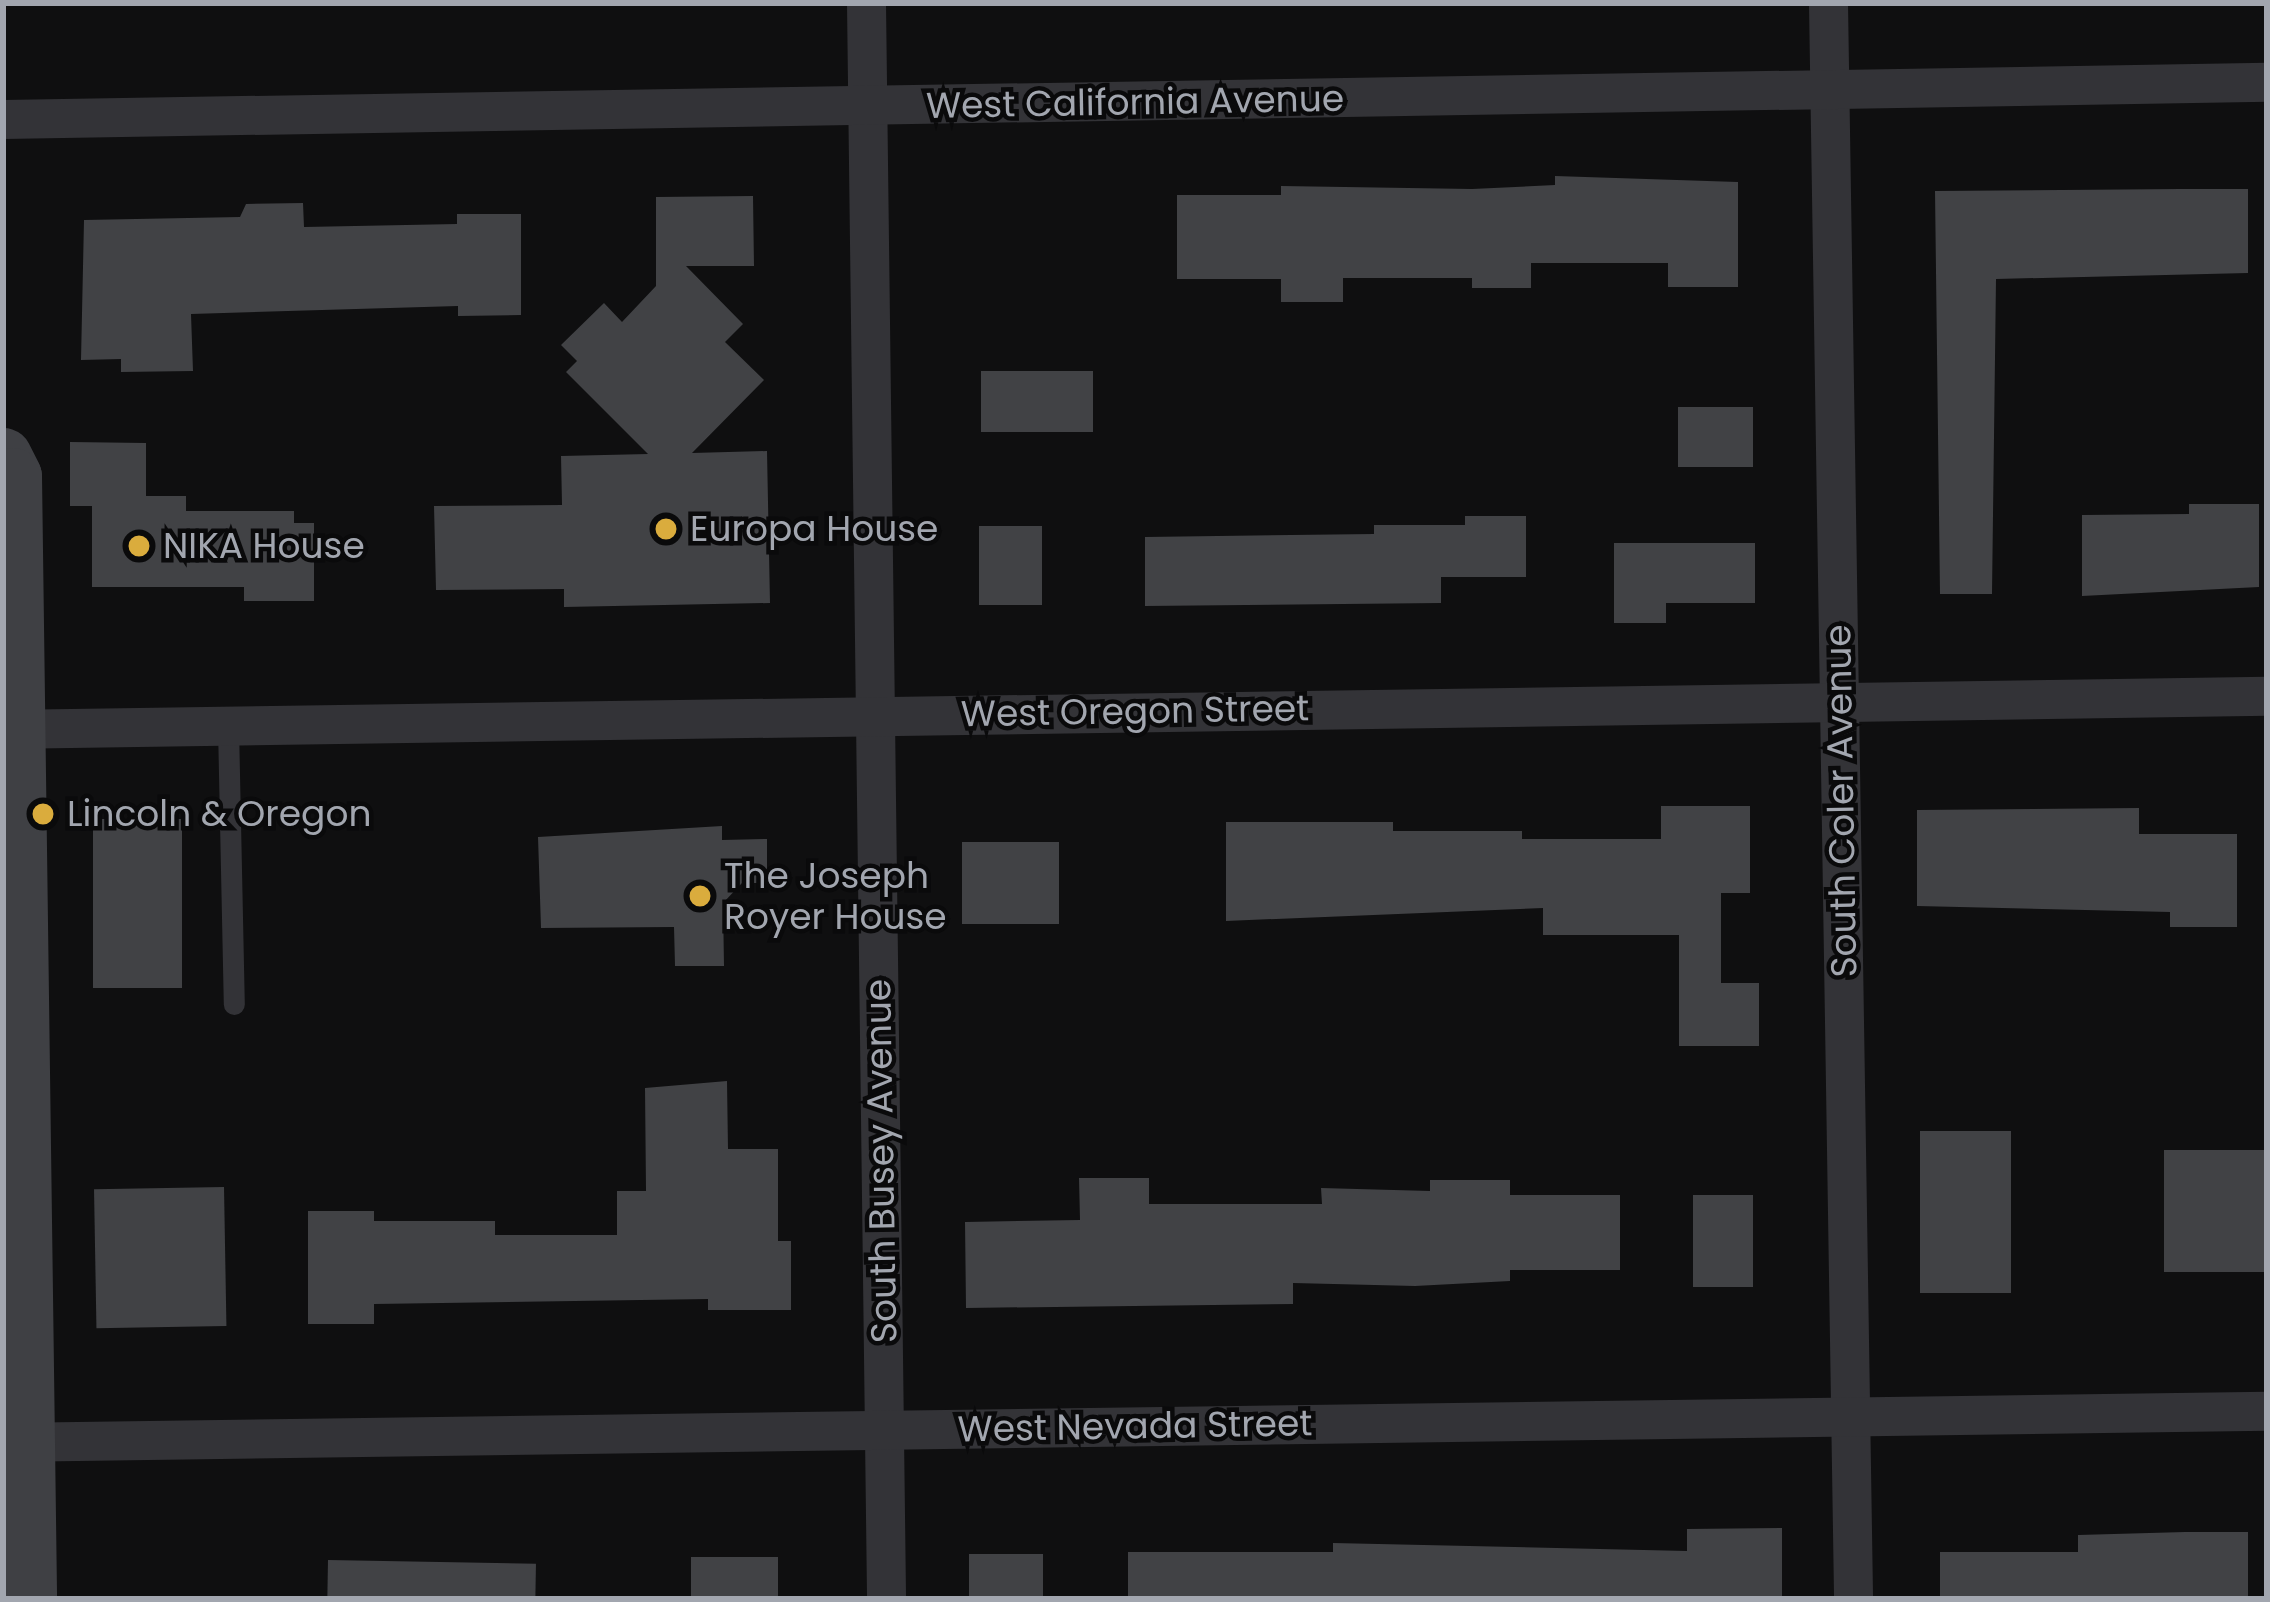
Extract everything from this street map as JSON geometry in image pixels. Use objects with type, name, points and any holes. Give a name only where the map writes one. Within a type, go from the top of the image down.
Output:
[{"type":"main road","points":[[3,455],[14,476],[10,729],[15,1442],[28,1599]]},
{"type":"street","name":"South Busey Avenue","points":[[866,3],[886,1599]]},
{"type":"street","name":"South Coler Avenue","points":[[1828,3],[1853,1599]]},
{"type":"street","name":"West California Avenue","points":[[3,119],[2267,82]]},
{"type":"street","name":"West Oregon Street","points":[[10,729],[2267,695]]},
{"type":"street","name":"West Nevada Street","points":[[15,1442],[2267,1412]]},
{"type":"lane","points":[[228,726],[235,1004]]},
{"type":"building","points":[[1555,176],[1738,182],[1738,287],[1668,287],[1668,263],[1531,263],[1531,288],[1472,288],[1472,278],[1343,278],[1343,302],[1281,302],[1281,279],[1177,279],[1177,195],[1281,195],[1281,186],[1472,189],[1555,185]]},
{"type":"building","points":[[2248,189],[2248,273],[1996,279],[1992,594],[1940,594],[1935,191]]},
{"type":"building","points":[[753,196],[754,266],[686,266],[743,324],[725,342],[764,380],[692,453],[767,451],[770,603],[564,607],[564,589],[436,590],[434,506],[562,505],[561,456],[648,454],[566,372],[577,361],[561,345],[604,303],[622,322],[656,286],[656,197]]},
{"type":"building","points":[[303,203],[304,227],[457,224],[457,214],[521,214],[521,315],[458,316],[458,306],[191,314],[193,371],[121,372],[121,359],[81,360],[84,220],[240,217],[246,204]]},
{"type":"building","points":[[981,371],[1093,371],[1093,432],[981,432]]},
{"type":"building","points":[[1678,407],[1753,407],[1753,467],[1678,467]]},
{"type":"building","points":[[70,442],[146,443],[146,496],[186,496],[186,511],[294,511],[294,523],[314,523],[314,601],[244,601],[244,587],[92,587],[92,506],[70,506]]},
{"type":"building","points":[[2189,504],[2259,504],[2259,587],[2082,596],[2082,515],[2189,514]]},
{"type":"building","points":[[1465,516],[1526,516],[1526,577],[1441,577],[1441,603],[1145,606],[1145,537],[1374,534],[1374,525],[1465,525]]},
{"type":"building","points":[[979,526],[1042,526],[1042,605],[979,605]]},
{"type":"building","points":[[1614,543],[1755,543],[1755,603],[1666,603],[1666,623],[1614,623]]},
{"type":"building","points":[[1661,806],[1750,806],[1750,893],[1721,893],[1721,983],[1759,983],[1759,1046],[1679,1046],[1679,935],[1543,935],[1543,908],[1226,921],[1226,822],[1393,822],[1393,831],[1522,831],[1522,839],[1661,839]]},
{"type":"building","points":[[2139,808],[2139,834],[2237,834],[2237,927],[2170,927],[2170,912],[1917,906],[1917,810]]},
{"type":"building","points":[[93,819],[182,819],[182,988],[93,988]]},
{"type":"building","points":[[722,826],[722,840],[767,839],[767,883],[742,883],[723,903],[724,966],[675,966],[674,927],[541,928],[538,837]]},
{"type":"building","points":[[962,842],[1059,842],[1059,924],[962,924]]},
{"type":"building","points":[[727,1081],[728,1149],[778,1149],[778,1241],[791,1241],[791,1310],[708,1310],[708,1299],[374,1304],[374,1324],[308,1324],[308,1211],[374,1211],[374,1221],[495,1221],[495,1235],[617,1235],[617,1191],[646,1191],[645,1088]]},
{"type":"building","points":[[1920,1131],[2011,1131],[2011,1293],[1920,1293]]},
{"type":"building","points":[[2164,1150],[2267,1150],[2267,1272],[2164,1272]]},
{"type":"building","points":[[1079,1178],[1149,1178],[1149,1204],[1322,1204],[1321,1188],[1430,1191],[1430,1180],[1510,1180],[1510,1195],[1620,1195],[1620,1270],[1510,1270],[1510,1281],[1415,1286],[1293,1283],[1293,1304],[966,1308],[965,1222],[1080,1220]]},
{"type":"building","points":[[224,1187],[226,1326],[96,1328],[94,1189]]},
{"type":"building","points":[[1693,1195],[1753,1195],[1753,1287],[1693,1287]]},
{"type":"building","points":[[1782,1528],[1782,1599],[1128,1599],[1128,1552],[1333,1552],[1333,1543],[1687,1551],[1687,1529]]},
{"type":"building","points":[[2248,1532],[2248,1599],[1940,1599],[1940,1552],[2078,1552],[2078,1535]]},
{"type":"building","points":[[969,1554],[1043,1554],[1043,1599],[969,1599]]},
{"type":"building","points":[[691,1557],[778,1557],[778,1599],[691,1599]]},
{"type":"building","points":[[328,1560],[536,1564],[535,1599],[327,1599]]},
{"type":"place","name":"Europa House","points":[[666,529]]},
{"type":"place","name":"NIKA House","points":[[139,546]]},
{"type":"place","name":"Lincoln & Oregon","points":[[43,814]]},
{"type":"place","name":"The Joseph Royer House","points":[[700,896]]}]
